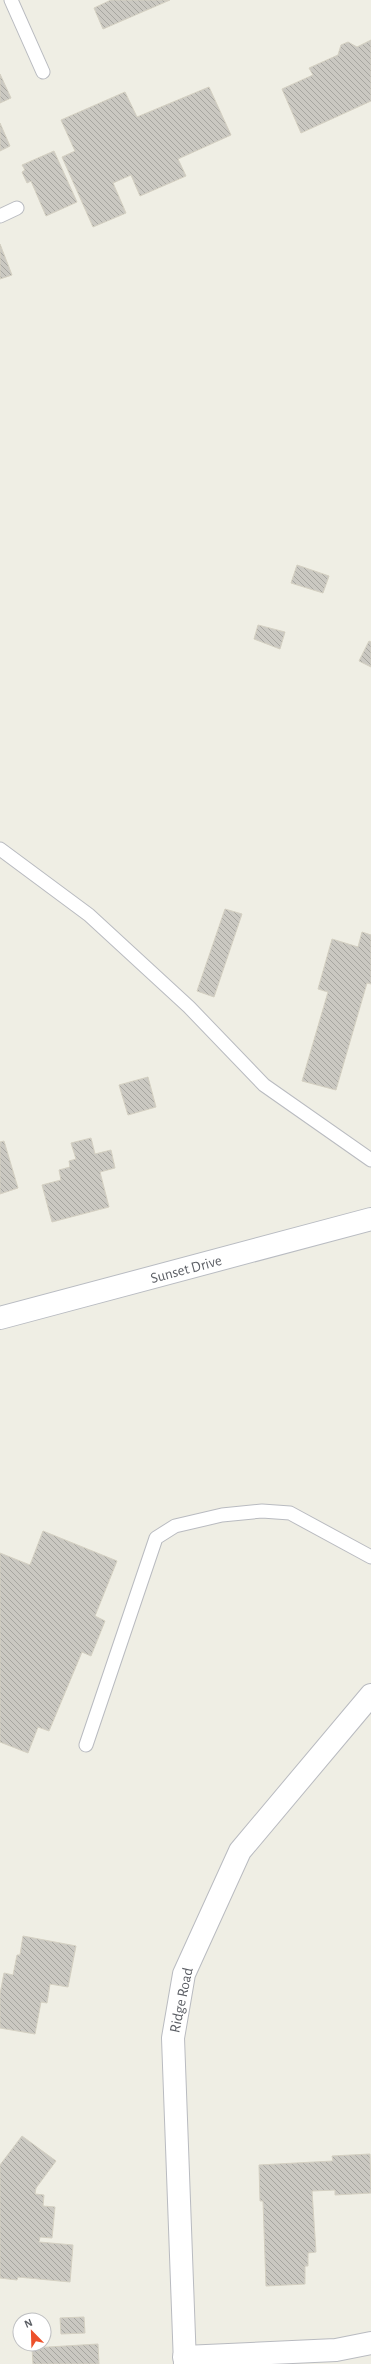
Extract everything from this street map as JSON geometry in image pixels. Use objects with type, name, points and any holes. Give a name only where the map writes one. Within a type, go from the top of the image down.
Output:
[{"type":"street","name":"Sunset Drive","points":[[0,1318],[371,1219]]},
{"type":"street","name":"Ridge Road","points":[[184,2360],[172,2038],[184,1974],[240,1851],[371,1695]]},
{"type":"street","points":[[184,2360],[336,2350],[371,2343]]},
{"type":"lane","points":[[12,0],[43,72]]},
{"type":"lane","points":[[0,216],[17,208]]},
{"type":"lane","points":[[0,849],[89,915],[189,1007],[264,1085],[371,1160]]},
{"type":"lane","points":[[86,1745],[156,1538],[175,1526],[222,1515],[262,1511],[290,1513],[371,1556]]},
{"type":"building","points":[[111,0],[170,0],[103,29],[94,8]]},
{"type":"building","points":[[371,40],[371,101],[301,133],[282,89],[313,75],[309,68],[338,55],[341,45],[348,42],[357,47]]},
{"type":"building","points":[[0,74],[11,98],[0,103]]},
{"type":"building","points":[[209,87],[231,135],[178,159],[186,176],[140,196],[131,175],[113,183],[126,213],[93,227],[62,157],[75,151],[61,120],[125,92],[137,117]]},
{"type":"building","points":[[0,123],[10,146],[0,151]]},
{"type":"building","points":[[54,151],[77,202],[46,216],[31,181],[27,183],[22,172],[25,170],[22,165]]},
{"type":"building","points":[[0,244],[12,275],[0,279]]},
{"type":"building","points":[[297,565],[329,576],[323,593],[291,583]]},
{"type":"building","points":[[258,625],[285,632],[280,649],[254,639]]},
{"type":"building","points":[[369,641],[371,642],[371,667],[359,661]]},
{"type":"building","points":[[225,909],[242,914],[214,997],[197,991]]},
{"type":"building","points":[[362,932],[371,935],[371,984],[367,983],[336,1090],[302,1081],[328,992],[318,989],[332,939],[358,947]]},
{"type":"building","points":[[148,1077],[156,1107],[128,1115],[119,1085]]},
{"type":"building","points":[[91,1138],[95,1154],[111,1150],[115,1168],[100,1172],[109,1207],[52,1222],[42,1185],[61,1180],[59,1170],[70,1167],[69,1161],[76,1159],[71,1143]]},
{"type":"building","points":[[4,1141],[18,1188],[0,1194],[0,1142]]},
{"type":"building","points":[[43,1531],[117,1561],[95,1616],[105,1621],[91,1656],[82,1652],[49,1731],[38,1727],[28,1753],[0,1742],[0,1553],[30,1565]]},
{"type":"building","points":[[23,1936],[76,1946],[68,1987],[50,1984],[47,2003],[41,2002],[35,2034],[0,2028],[0,1994],[4,1973],[13,1975],[17,1955],[20,1955]]},
{"type":"building","points":[[22,2136],[56,2161],[36,2188],[35,2194],[44,2195],[43,2206],[55,2207],[52,2238],[40,2237],[39,2242],[73,2245],[70,2282],[18,2277],[17,2280],[0,2278],[0,2165]]},
{"type":"building","points":[[370,2154],[371,2193],[335,2195],[335,2190],[312,2191],[316,2252],[308,2253],[308,2266],[305,2266],[305,2284],[266,2286],[263,2201],[260,2201],[259,2165],[333,2161],[332,2156]]},
{"type":"building","points":[[84,2317],[85,2333],[61,2334],[60,2318]]},
{"type":"building","points":[[98,2344],[99,2364],[33,2364],[32,2352],[52,2352],[52,2347]]}]
